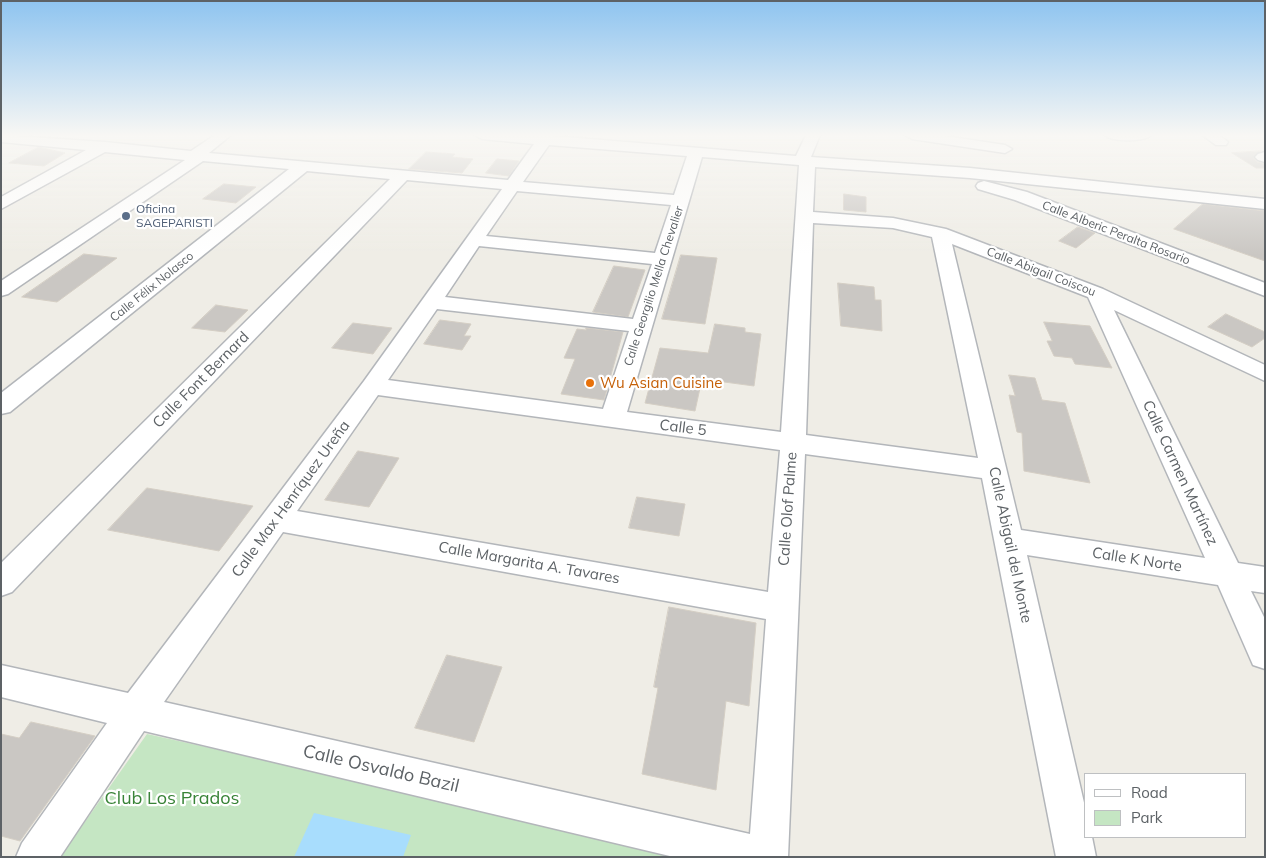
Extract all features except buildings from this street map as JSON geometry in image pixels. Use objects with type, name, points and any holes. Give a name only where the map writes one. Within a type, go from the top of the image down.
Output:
[{"type":"street","points":[[1,204],[53,175]]},
{"type":"street","points":[[1,290],[170,175]]},
{"type":"street","name":"Calle Félix Nolasco","points":[[1,406],[292,175]]},
{"type":"street","points":[[382,175],[681,201]]},
{"type":"street","name":"Calle Max Henríquez Ureña","points":[[36,857],[136,712],[432,302],[519,175]]},
{"type":"street","name":"Calle Georgilio Mella Chevalier","points":[[612,420],[640,326],[681,201],[684,175]]},
{"type":"street","name":"Calle Olof Palme","points":[[768,857],[781,608],[793,441],[806,175]]},
{"type":"street","name":"Calle Alberic Peralta Rosario","points":[[972,175],[974,180],[982,185],[1021,196],[1265,290]]},
{"type":"street","points":[[998,175],[1265,204]]},
{"type":"street","name":"Calle Font Bernard","points":[[1,582],[401,177]]},
{"type":"street","name":"Calle Abigail Coiscou","points":[[804,217],[893,224],[940,233],[1096,293],[1265,374]]},
{"type":"street","name":"Calle Abigail del Monte","points":[[940,233],[994,470],[1076,857]]},
{"type":"street","points":[[474,240],[662,259]]},
{"type":"street","name":"Calle Carmen Martínez","points":[[1096,293],[1265,654]]},
{"type":"street","points":[[432,302],[640,326]]},
{"type":"street","name":"Calle 5","points":[[372,386],[612,420],[793,441],[994,470]]},
{"type":"street","name":"Calle Margarita A. Tavares","points":[[276,519],[781,608]]},
{"type":"street","name":"Calle K Norte","points":[[1009,540],[1265,580]]},
{"type":"street","name":"Calle Osvaldo Bazil","points":[[1,681],[760,857]]},
{"type":"green space","name":"Club Los Prados","points":[[147,734],[703,857],[60,857]]},
{"type":"water","points":[[314,813],[411,835],[403,857],[294,857]]},
{"type":"place","name":"Oficina SAGEPARISTI","points":[[126,216]]},
{"type":"place","name":"Wu Asian Cuisine","points":[[590,383]]}]
